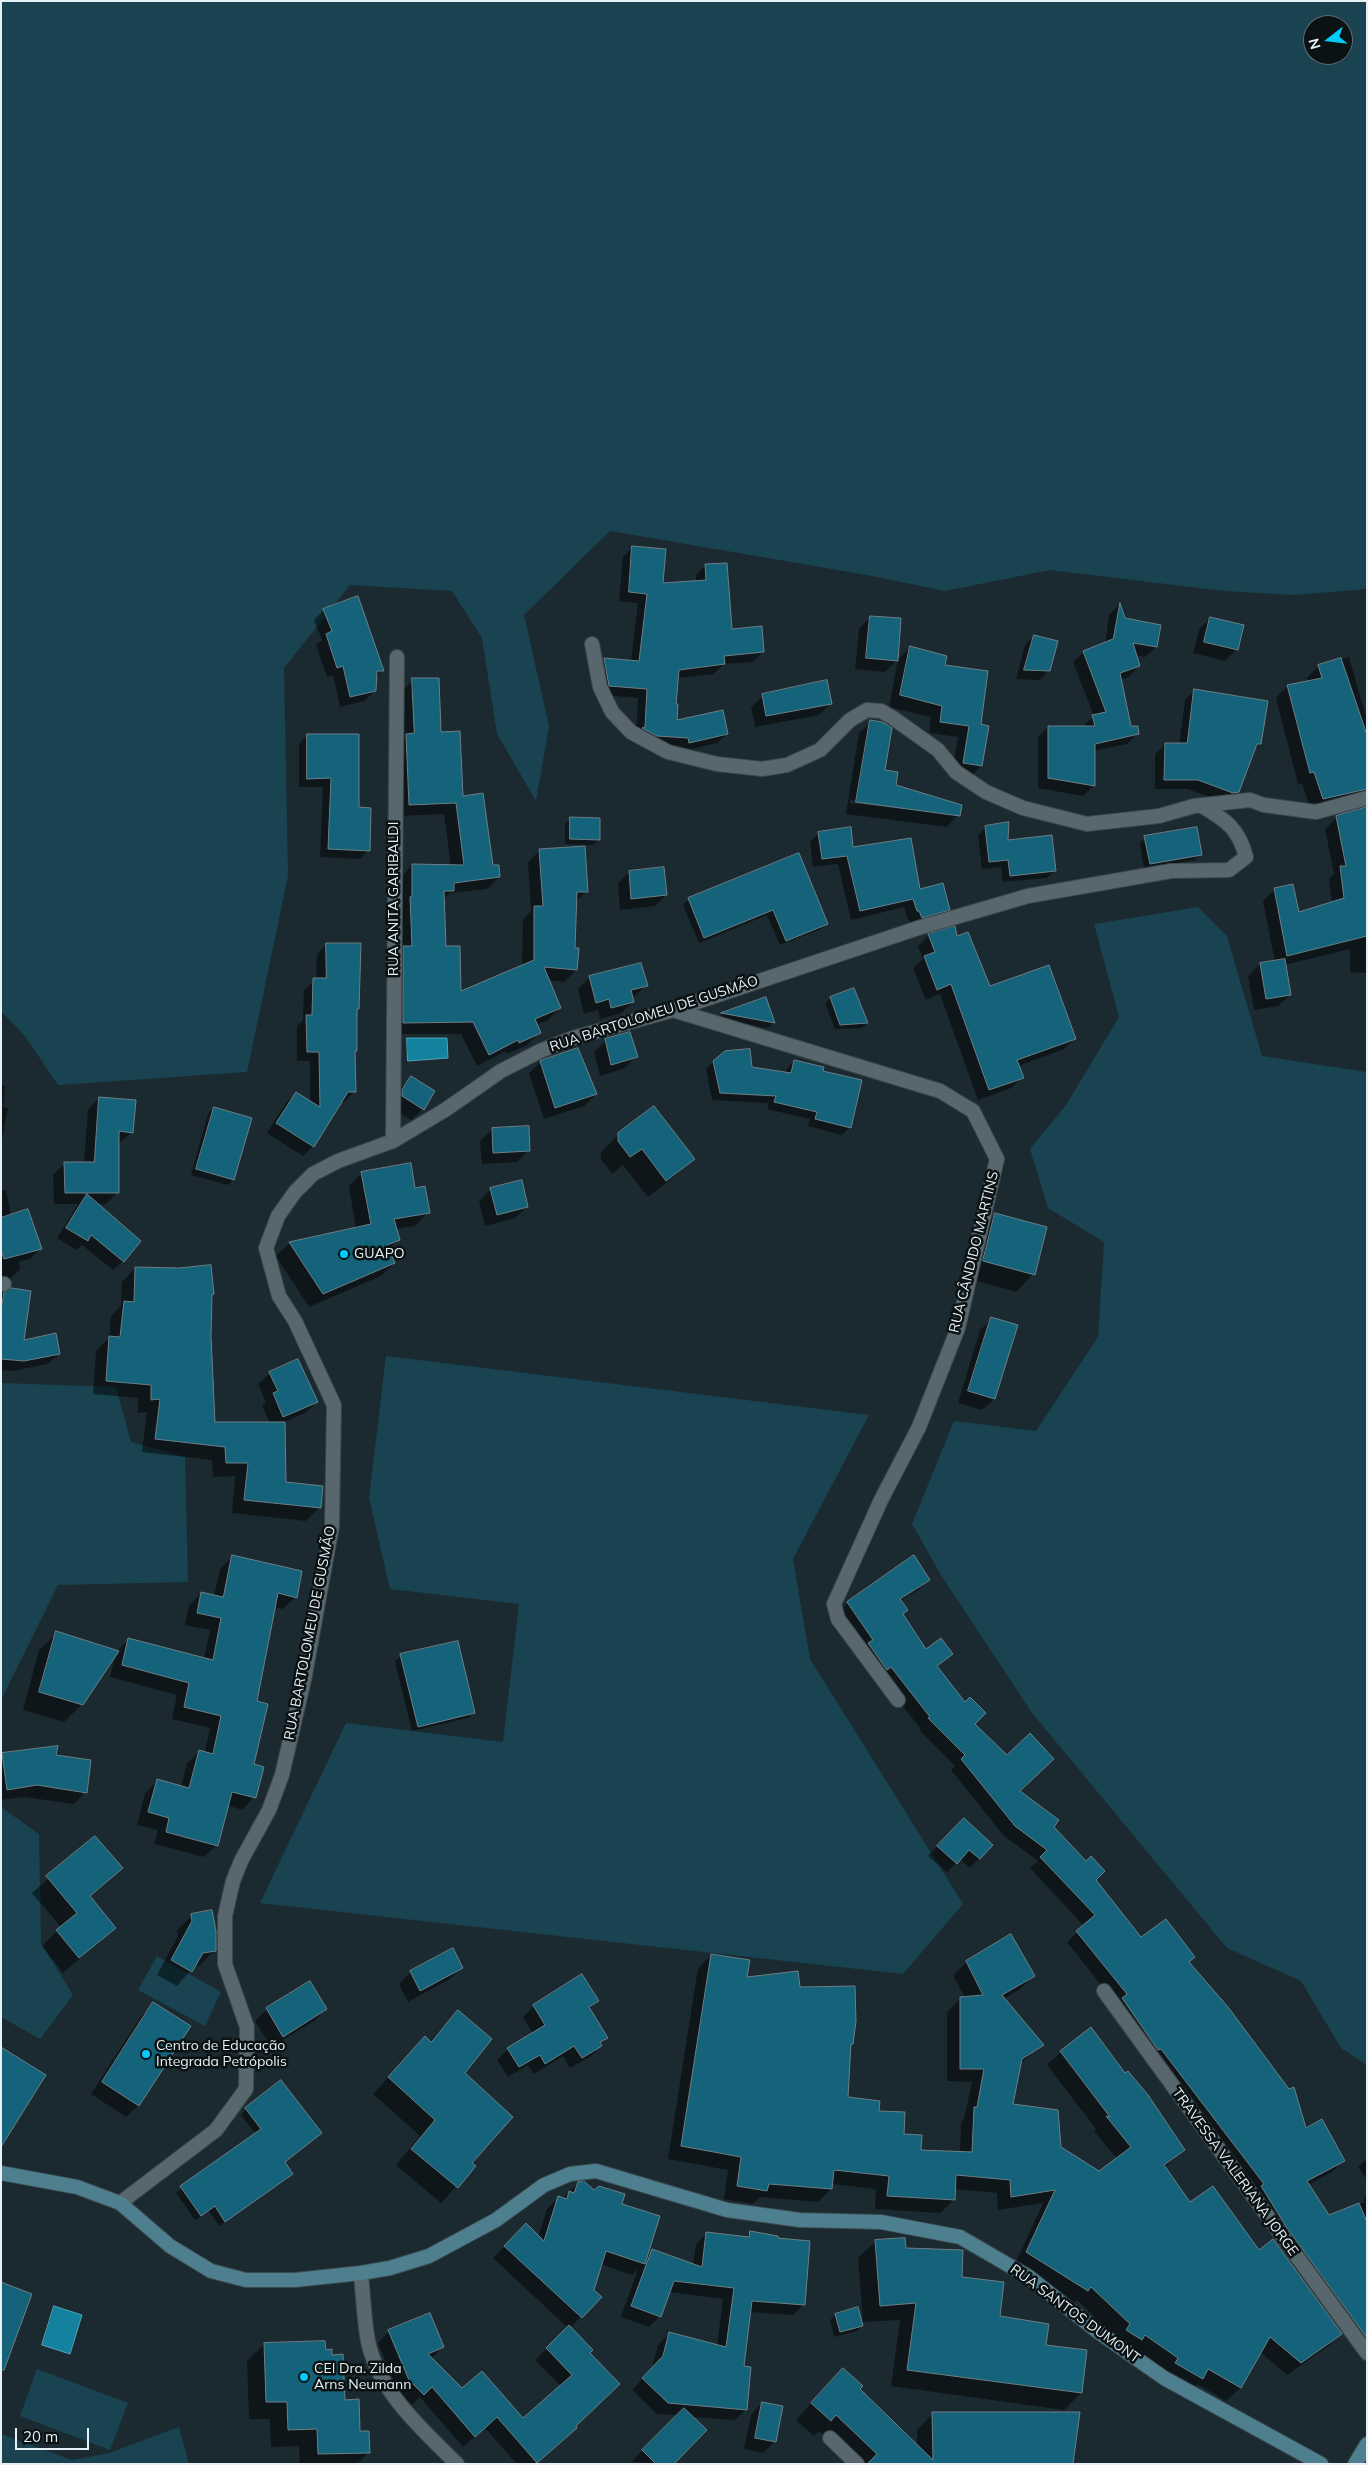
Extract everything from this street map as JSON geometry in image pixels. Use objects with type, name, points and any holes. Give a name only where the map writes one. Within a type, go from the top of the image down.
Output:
[{"type":"main road","name":"RUA SANTOS DUMONT","points":[[1,2173],[77,2187],[120,2203],[170,2246],[210,2271],[246,2280],[295,2280],[361,2273],[390,2268],[429,2256],[496,2220],[544,2185],[570,2174],[596,2171],[727,2210],[800,2220],[881,2222],[960,2237],[1029,2277],[1097,2331],[1164,2378],[1320,2464]]},
{"type":"main road","points":[[1355,2464],[1367,2444]]},
{"type":"street","points":[[592,644],[600,687],[612,712],[631,732],[668,752],[717,764],[762,769],[787,765],[820,750],[850,720],[868,710],[881,711],[938,750],[956,772],[986,792],[1023,808],[1087,824],[1159,816],[1194,806],[1250,800],[1264,805],[1316,812],[1367,798]]},
{"type":"street","name":"RUA ANITA GARIBALDI","points":[[393,1141],[397,657]]},
{"type":"street","name":"RUA BARTOLOMEU DE GUSMÃO","points":[[120,2203],[216,2130],[246,2089],[247,2027],[225,1964],[225,1916],[233,1881],[241,1861],[269,1810],[282,1775],[304,1680],[332,1526],[334,1405],[295,1321],[279,1296],[266,1248],[278,1216],[295,1192],[313,1174],[338,1161],[393,1141],[445,1110],[501,1071],[540,1051],[573,1038],[673,1010],[918,928],[1028,896],[1171,872],[1211,868],[1229,870],[1246,857],[1242,839],[1227,822],[1202,806]]},
{"type":"street","name":"RUA CÂNDIDO MARTINS","points":[[673,1010],[940,1090],[973,1111],[997,1159],[958,1328],[919,1427],[881,1500],[834,1604],[838,1619],[898,1700]]},
{"type":"street","name":"TRAVESSA VALERIANA JORGE","points":[[1104,1991],[1367,2353]]},
{"type":"street","points":[[361,2273],[368,2343],[379,2370],[392,2395],[457,2464]]},
{"type":"street","points":[[830,2438],[856,2464]]},
{"type":"shaded area","points":[[1,1],[1367,1],[1367,589],[1294,595],[1224,591],[1050,570],[945,591],[867,575],[610,531],[524,615],[549,726],[536,801],[497,734],[482,638],[452,591],[350,585],[284,668],[288,876],[247,1072],[58,1085],[25,1036],[1,1011]]},
{"type":"shaded area","points":[[1198,907],[1227,936],[1262,1056],[1367,1072],[1367,2065],[1341,2048],[1301,1981],[1227,1948],[1032,1713],[941,1575],[912,1524],[954,1421],[1036,1431],[1098,1337],[1104,1242],[1048,1208],[1030,1149],[1066,1105],[1119,1017],[1094,924]]},
{"type":"shaded area","points":[[386,1356],[869,1415],[793,1559],[810,1659],[963,1904],[903,1974],[260,1903],[346,1723],[503,1742],[519,1604],[390,1589],[369,1498]]},
{"type":"shaded area","points":[[1,1383],[116,1387],[131,1442],[185,1457],[188,1582],[58,1585],[1,1700]]},
{"type":"shaded area","points":[[1,1807],[39,1834],[41,1943],[73,1995],[40,2039],[1,2017]]},
{"type":"shaded area","points":[[157,1956],[221,1992],[205,2026],[138,1990]]},
{"type":"shaded area","points":[[37,2369],[128,2403],[110,2450],[20,2416]]},
{"type":"shaded area","points":[[179,2427],[189,2464],[1,2464],[1,2434],[72,2460],[109,2453]]},
{"type":"water","points":[[407,1038],[447,1038],[448,1058],[408,1061]]},
{"type":"water","points":[[54,2306],[82,2315],[70,2354],[42,2345]]},
{"type":"building","points":[[632,546],[666,549],[663,583],[706,580],[705,564],[727,563],[732,629],[762,626],[764,652],[724,656],[725,664],[679,670],[676,704],[678,704],[677,720],[723,710],[728,734],[689,743],[688,738],[657,736],[642,728],[645,727],[647,689],[609,686],[604,658],[639,661],[647,594],[629,592]]},
{"type":"building","points":[[358,596],[384,671],[377,671],[376,691],[350,697],[343,666],[337,668],[326,634],[332,631],[323,609]]},
{"type":"building","points":[[1120,603],[1125,618],[1161,625],[1157,647],[1133,643],[1140,666],[1120,673],[1131,726],[1138,726],[1139,734],[1095,744],[1095,786],[1048,778],[1048,726],[1095,726],[1092,715],[1106,712],[1083,651],[1113,639]]},
{"type":"building","points":[[870,616],[901,618],[898,661],[866,658]]},
{"type":"building","points":[[1210,617],[1244,625],[1238,650],[1204,642]]},
{"type":"building","points":[[1034,635],[1058,641],[1050,671],[1024,670]]},
{"type":"building","points":[[910,646],[947,656],[945,665],[988,671],[981,724],[989,726],[982,766],[963,763],[969,726],[940,722],[942,706],[900,695]]},
{"type":"building","points":[[1341,658],[1367,735],[1367,789],[1323,799],[1314,772],[1310,773],[1287,685],[1322,678],[1318,665]]},
{"type":"building","points":[[412,678],[439,678],[441,732],[460,731],[463,796],[483,793],[493,865],[499,865],[500,877],[454,883],[454,891],[444,891],[446,946],[460,946],[461,991],[534,960],[534,906],[543,906],[539,849],[585,846],[588,892],[577,892],[575,948],[579,948],[577,970],[544,967],[561,1008],[535,1019],[541,1033],[519,1043],[518,1040],[489,1055],[473,1022],[403,1023],[403,946],[412,946],[410,897],[412,896],[412,864],[464,865],[456,803],[409,805],[406,734],[414,733]]},
{"type":"building","points":[[827,680],[832,704],[766,716],[762,694]]},
{"type":"building","points":[[1194,689],[1268,701],[1261,744],[1257,744],[1239,792],[1233,793],[1198,780],[1164,780],[1165,743],[1187,743]]},
{"type":"building","points":[[870,720],[882,722],[892,728],[885,770],[898,772],[896,785],[962,805],[960,816],[856,802]]},
{"type":"building","points":[[307,734],[359,734],[359,807],[371,808],[370,851],[328,849],[331,778],[307,779]]},
{"type":"building","points":[[1367,807],[1367,936],[1287,956],[1274,888],[1293,884],[1299,912],[1344,898],[1340,866],[1346,866],[1336,816]]},
{"type":"building","points":[[570,817],[600,818],[600,840],[570,839]]},
{"type":"building","points":[[1009,822],[1008,840],[1052,835],[1056,871],[1010,876],[1008,860],[989,862],[985,826]]},
{"type":"building","points":[[851,827],[853,847],[911,838],[920,889],[943,883],[950,910],[922,918],[919,911],[917,911],[913,899],[860,911],[847,856],[822,859],[818,832]]},
{"type":"building","points":[[1197,827],[1202,855],[1150,864],[1144,836]]},
{"type":"building","points":[[799,853],[828,924],[786,941],[773,910],[704,938],[688,898]]},
{"type":"building","points":[[664,867],[667,895],[631,899],[629,871]]},
{"type":"building","points":[[955,926],[957,936],[968,932],[990,986],[1049,965],[1076,1039],[1017,1060],[1024,1078],[989,1090],[951,984],[937,990],[924,956],[935,952],[928,934]]},
{"type":"building","points":[[326,943],[361,943],[359,1009],[357,1009],[357,1051],[355,1051],[356,1092],[348,1092],[314,1147],[276,1123],[296,1092],[320,1107],[319,1052],[307,1052],[306,1015],[312,1015],[313,978],[326,978]]},
{"type":"building","points":[[1285,959],[1291,995],[1266,999],[1260,963]]},
{"type":"building","points":[[641,963],[648,986],[631,990],[634,1002],[611,1008],[609,999],[596,1003],[589,976]]},
{"type":"building","points":[[854,988],[868,1023],[840,1025],[830,997]]},
{"type":"building","points":[[766,997],[775,1023],[721,1013]]},
{"type":"building","points":[[630,1032],[638,1057],[611,1065],[605,1039]]},
{"type":"building","points":[[578,1048],[597,1094],[555,1108],[540,1061]]},
{"type":"building","points":[[750,1049],[752,1067],[791,1073],[794,1060],[824,1067],[823,1071],[862,1080],[851,1128],[815,1119],[817,1112],[774,1102],[776,1096],[720,1093],[713,1061],[725,1051]]},
{"type":"building","points":[[411,1076],[435,1091],[424,1110],[402,1096],[402,1090]]},
{"type":"building","points":[[99,1097],[136,1100],[133,1133],[119,1131],[119,1193],[65,1193],[64,1162],[94,1162]]},
{"type":"building","points":[[654,1106],[695,1159],[666,1181],[642,1149],[630,1157],[618,1141],[618,1133]]},
{"type":"building","points":[[214,1107],[252,1118],[234,1180],[196,1169]]},
{"type":"building","points":[[529,1126],[530,1151],[493,1153],[492,1128]]},
{"type":"building","name":"GUAPO","points":[[411,1163],[415,1188],[425,1186],[430,1213],[394,1219],[400,1240],[387,1245],[395,1263],[323,1294],[289,1242],[371,1224],[361,1172]]},
{"type":"building","points":[[522,1180],[528,1207],[497,1215],[490,1188]]},
{"type":"building","points":[[87,1194],[141,1241],[124,1262],[91,1235],[88,1241],[66,1228]]},
{"type":"building","points":[[28,1209],[42,1249],[4,1259],[1,1249],[1,1218]]},
{"type":"building","points":[[995,1213],[1047,1227],[1035,1275],[983,1261]]},
{"type":"building","points":[[211,1265],[214,1294],[212,1295],[211,1336],[215,1422],[285,1422],[286,1482],[323,1486],[321,1508],[244,1500],[248,1463],[226,1463],[225,1447],[155,1439],[160,1399],[151,1400],[151,1385],[106,1381],[109,1336],[120,1337],[124,1301],[134,1302],[135,1267],[179,1268]]},
{"type":"building","points":[[12,1288],[31,1291],[24,1340],[56,1333],[60,1354],[24,1361],[1,1359],[1,1309],[4,1293]]},
{"type":"building","points":[[991,1317],[1018,1325],[995,1399],[968,1391]]},
{"type":"building","points":[[298,1359],[318,1402],[283,1417],[273,1393],[278,1391],[269,1372]]},
{"type":"building","points":[[232,1555],[302,1571],[297,1598],[278,1593],[257,1701],[268,1704],[254,1764],[264,1767],[256,1798],[232,1792],[218,1846],[166,1832],[169,1818],[148,1812],[157,1779],[189,1788],[199,1750],[213,1754],[221,1716],[184,1707],[189,1683],[122,1665],[128,1638],[213,1660],[221,1618],[197,1613],[201,1592],[223,1597]]},
{"type":"building","points":[[914,1555],[930,1580],[900,1599],[908,1610],[903,1614],[926,1649],[941,1638],[953,1654],[937,1666],[965,1702],[970,1697],[986,1713],[975,1724],[1007,1755],[1030,1733],[1054,1759],[1020,1791],[1059,1820],[1054,1827],[1086,1861],[1091,1856],[1105,1871],[1096,1880],[1141,1937],[1166,1919],[1195,1957],[1189,1962],[1228,2007],[1289,2089],[1294,2087],[1306,2128],[1322,2119],[1345,2161],[1307,2181],[1329,2215],[1359,2203],[1367,2222],[1367,2338],[1287,2228],[1261,2186],[1264,2184],[1161,2049],[1158,2050],[1122,1998],[1127,1994],[1076,1931],[1095,1915],[1040,1857],[1047,1850],[1015,1826],[961,1759],[965,1755],[928,1718],[930,1717],[891,1667],[887,1670],[868,1643],[873,1640],[847,1602]]},
{"type":"building","points":[[56,1631],[119,1651],[83,1705],[39,1692]]},
{"type":"building","points":[[458,1641],[475,1713],[418,1727],[400,1654]]},
{"type":"building","points":[[58,1746],[56,1755],[91,1760],[87,1793],[37,1785],[7,1790],[2,1753]]},
{"type":"building","points":[[964,1818],[993,1845],[980,1859],[969,1850],[957,1864],[937,1846]]},
{"type":"building","points":[[95,1836],[123,1868],[90,1896],[116,1928],[79,1958],[56,1930],[77,1913],[46,1876]]},
{"type":"building","points":[[212,1910],[216,1931],[216,1951],[203,1953],[192,1972],[171,1960],[192,1921],[191,1914]]},
{"type":"building","points":[[1011,1934],[1035,1976],[1002,1995],[1044,2045],[1022,2059],[1013,2104],[1058,2110],[1061,2147],[1099,2171],[1131,2147],[1106,2116],[1110,2117],[1060,2051],[1091,2027],[1125,2073],[1128,2071],[1148,2095],[1185,2150],[1164,2165],[1190,2202],[1213,2186],[1259,2250],[1273,2239],[1342,2334],[1301,2363],[1270,2337],[1241,2388],[1208,2369],[1203,2379],[1175,2363],[1178,2358],[1145,2335],[1142,2340],[1126,2330],[1130,2324],[1091,2287],[1088,2291],[1026,2252],[1055,2190],[1011,2197],[1010,2180],[956,2175],[955,2200],[887,2196],[889,2176],[834,2170],[832,2189],[769,2184],[767,2191],[737,2186],[741,2157],[681,2146],[711,1954],[750,1960],[747,1977],[798,1971],[800,1987],[855,1986],[856,2021],[853,2044],[851,2044],[848,2097],[880,2101],[879,2111],[905,2112],[904,2134],[922,2135],[921,2150],[972,2152],[974,2107],[977,2107],[984,2069],[960,2069],[960,1997],[983,1995],[966,1961]]},
{"type":"building","points":[[453,1948],[463,1968],[420,1991],[410,1971]]},
{"type":"building","points":[[582,1974],[599,2001],[589,2007],[608,2038],[600,2042],[602,2046],[582,2058],[574,2046],[545,2064],[540,2055],[519,2067],[507,2048],[545,2025],[533,2005]]},
{"type":"building","points":[[310,1981],[327,2009],[283,2037],[266,2008]]},
{"type":"building","name":"Centro de Educação Integrada Petrópolis","points":[[153,2002],[191,2026],[139,2106],[102,2082]]},
{"type":"building","points":[[458,2010],[492,2039],[465,2073],[513,2117],[472,2163],[476,2166],[458,2188],[411,2149],[435,2120],[388,2077],[425,2036],[431,2042]]},
{"type":"building","points":[[1,2047],[46,2075],[1,2147]]},
{"type":"building","points":[[281,2080],[322,2133],[285,2162],[293,2174],[225,2222],[215,2206],[201,2216],[180,2186],[261,2129],[245,2108]]},
{"type":"building","points":[[584,2181],[594,2190],[599,2186],[625,2194],[622,2204],[660,2216],[645,2264],[606,2251],[594,2290],[602,2297],[582,2318],[504,2246],[526,2223],[544,2241],[558,2196],[567,2199],[569,2191],[574,2193],[578,2182]]},
{"type":"building","points":[[750,2231],[778,2236],[778,2238],[810,2241],[805,2305],[752,2301],[744,2366],[751,2367],[747,2410],[668,2403],[642,2378],[663,2356],[669,2332],[726,2347],[734,2288],[674,2281],[661,2317],[631,2306],[652,2249],[702,2267],[706,2232],[749,2237]]},
{"type":"building","points":[[905,2238],[906,2248],[963,2250],[962,2277],[1004,2282],[1000,2316],[1049,2324],[1046,2345],[1087,2350],[1082,2393],[907,2370],[916,2303],[880,2306],[875,2240]]},
{"type":"building","points":[[1,2282],[32,2294],[4,2370],[1,2370]]},
{"type":"building","points":[[858,2307],[863,2326],[840,2332],[835,2314]]},
{"type":"building","points":[[430,2313],[444,2347],[428,2354],[462,2388],[482,2371],[523,2418],[572,2375],[546,2348],[569,2325],[593,2350],[590,2353],[620,2384],[576,2426],[577,2428],[537,2463],[497,2417],[475,2437],[432,2387],[424,2395],[409,2380],[388,2330]]},
{"type":"building","name":"CEI Dra. Zilda Arns Neumann","points":[[325,2341],[326,2350],[332,2349],[332,2355],[343,2354],[345,2400],[359,2399],[360,2431],[369,2431],[370,2453],[318,2454],[317,2429],[288,2430],[287,2402],[266,2402],[264,2343]]},
{"type":"building","points":[[843,2368],[863,2386],[860,2389],[933,2460],[932,2412],[1080,2412],[1073,2464],[867,2464],[877,2454],[836,2415],[831,2421],[811,2403]]},
{"type":"building","points":[[762,2402],[783,2406],[776,2442],[755,2438]]},
{"type":"building","points":[[684,2408],[707,2430],[674,2464],[656,2464],[642,2450]]},
{"type":"place","name":"GUAPO","points":[[344,1254]]},
{"type":"place","name":"Centro de Educação Integrada Petrópolis","points":[[146,2054]]},
{"type":"place","name":"CEI Dra. Zilda Arns Neumann","points":[[304,2377]]}]
